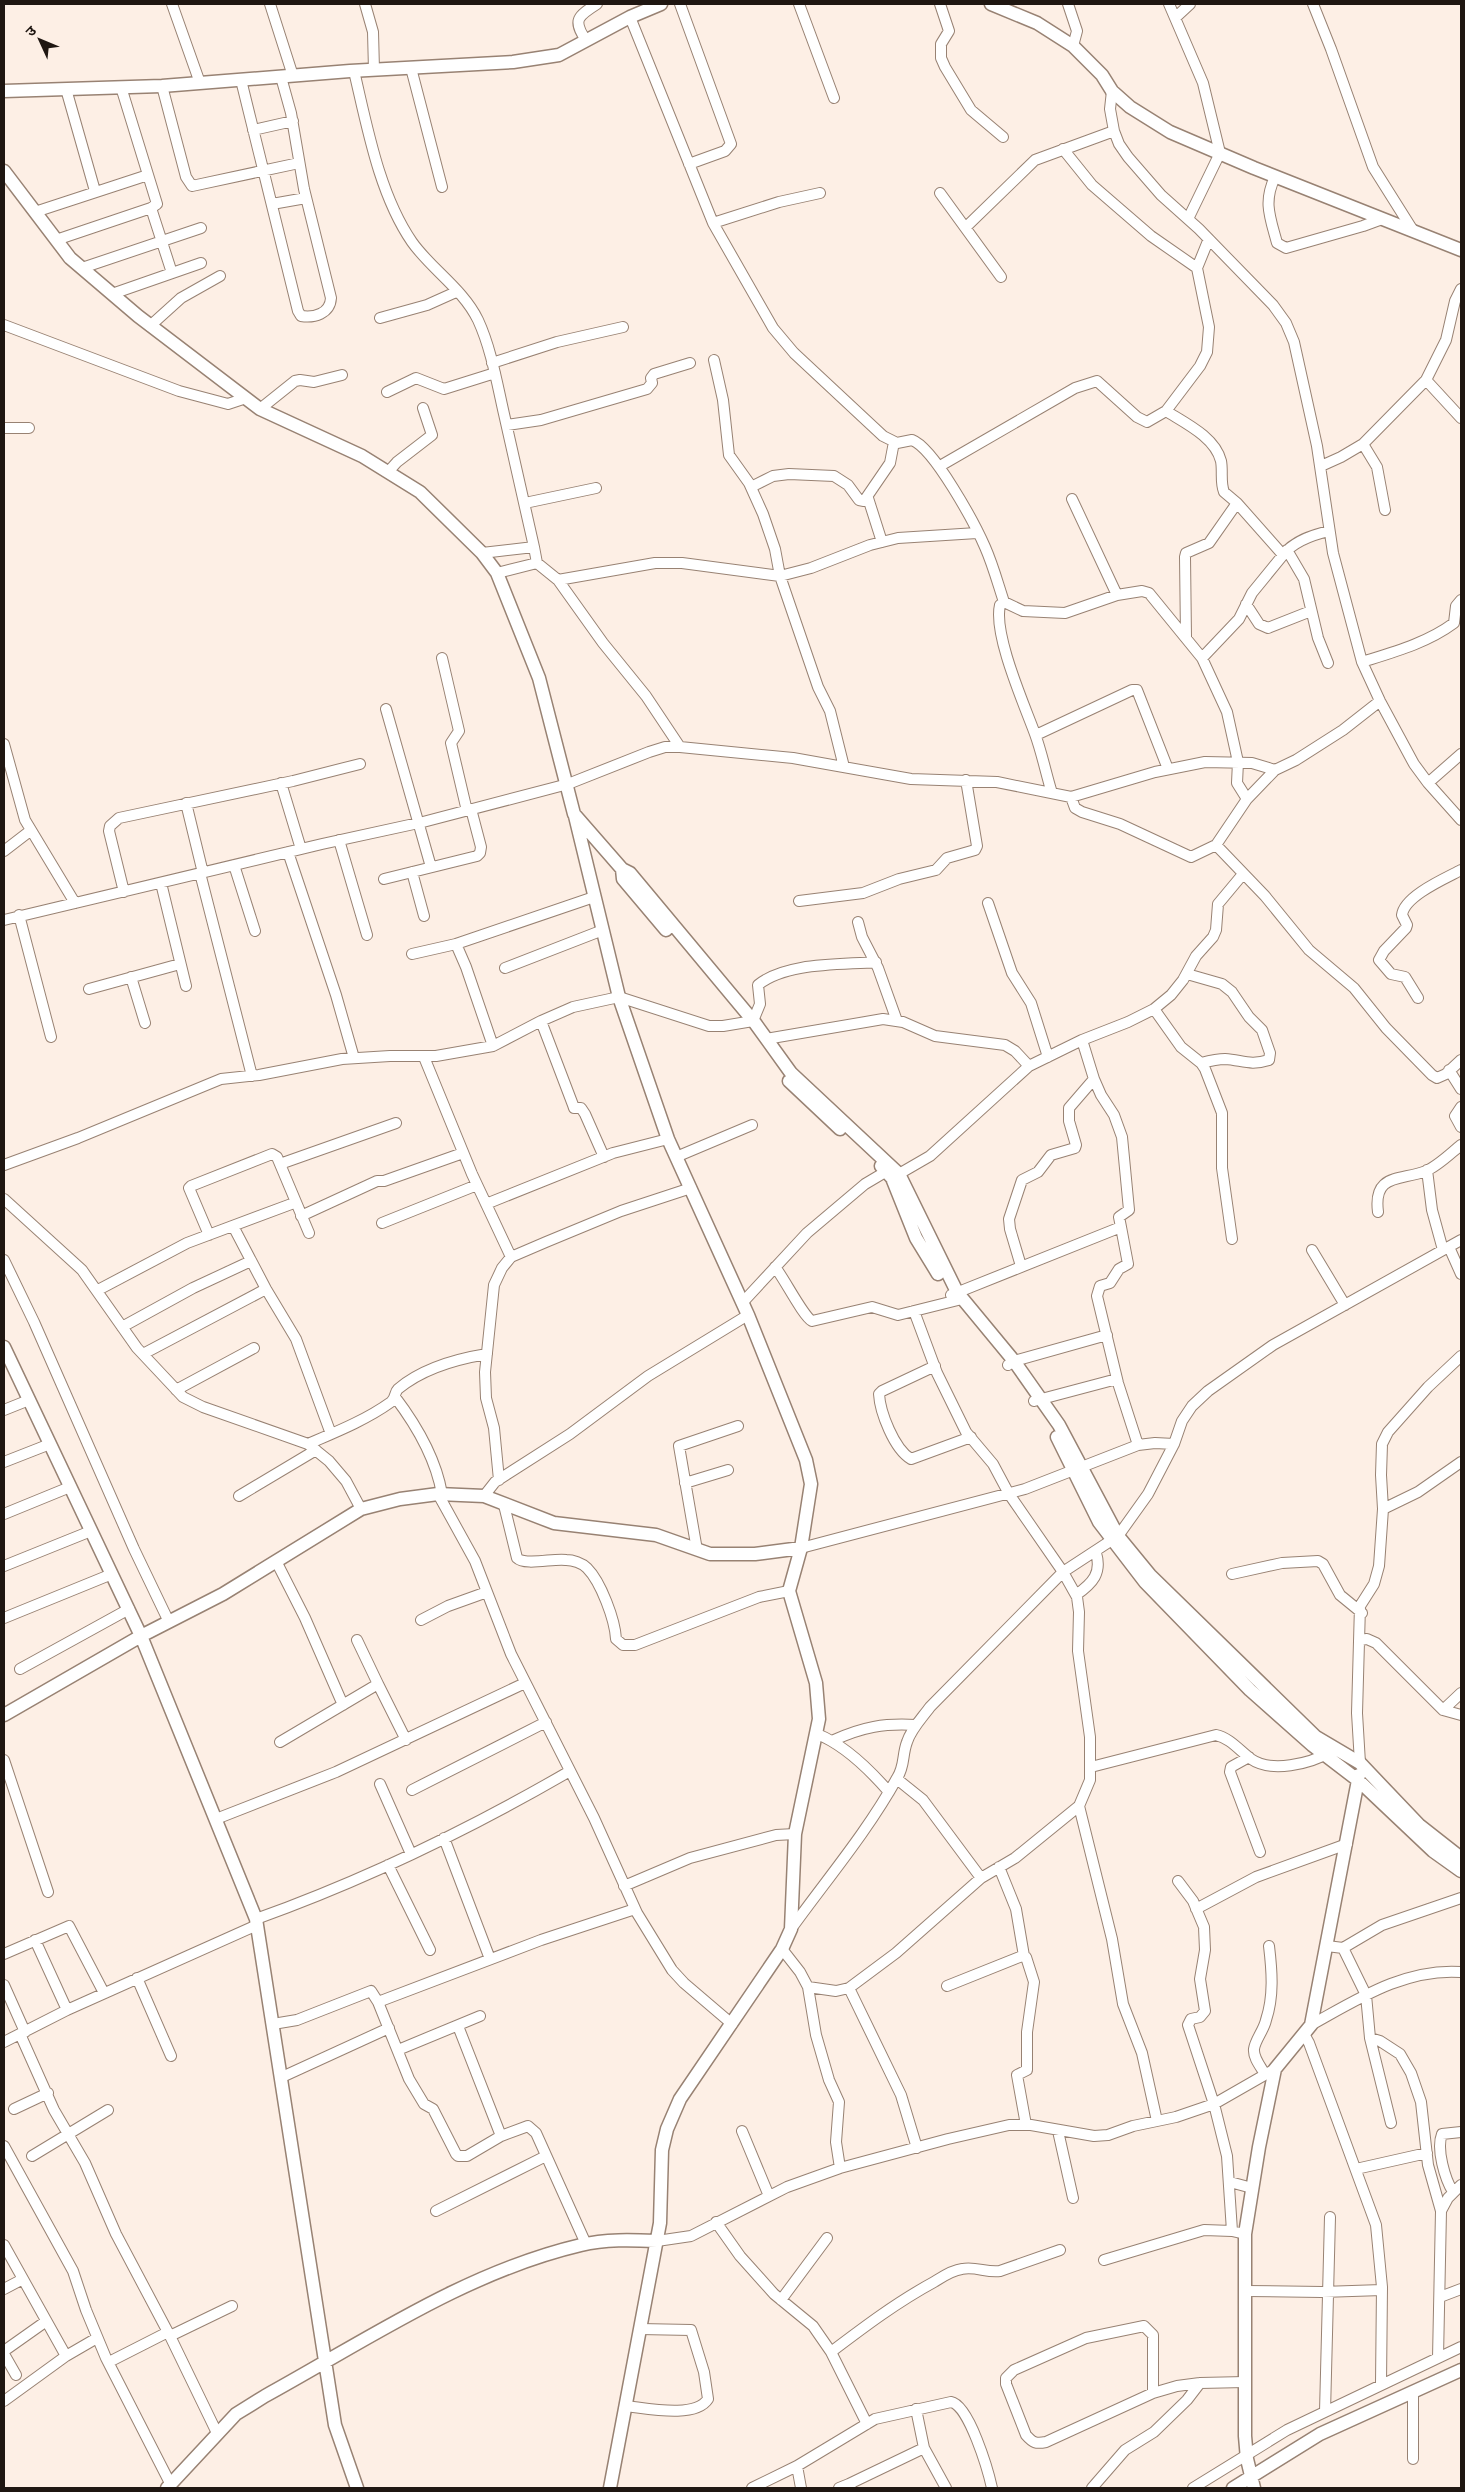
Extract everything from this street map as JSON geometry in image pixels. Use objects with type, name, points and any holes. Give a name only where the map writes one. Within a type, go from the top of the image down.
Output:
[{"type":"street","points":[[172,4],[200,83]]},
{"type":"street","points":[[241,80],[298,311],[301,316],[308,317],[326,311],[330,306],[331,298],[306,198],[299,163],[287,76],[270,4]]},
{"type":"street","points":[[365,4],[374,32],[375,60]]},
{"type":"street","points":[[582,33],[582,13],[597,4]]},
{"type":"street","points":[[4,85],[4,90],[162,86],[354,71],[375,60],[411,68],[514,62],[559,54],[582,33],[630,17],[661,4]]},
{"type":"street","points":[[680,4],[730,144],[725,151],[689,164]]},
{"type":"street","points":[[799,4],[834,98]]},
{"type":"street","points":[[940,4],[949,31],[941,44],[941,58],[945,67],[972,110],[1004,137]]},
{"type":"street","points":[[992,4],[1037,23],[1073,46],[1102,75],[1112,91],[1130,107],[1170,132],[1275,177],[1412,229],[1461,250]]},
{"type":"street","points":[[1068,4],[1077,31],[1073,46]]},
{"type":"street","points":[[1169,4],[1203,84],[1220,153],[1188,219]]},
{"type":"street","points":[[1176,17],[1190,4]]},
{"type":"street","points":[[1313,4],[1373,168],[1412,229]]},
{"type":"street","points":[[630,17],[713,223],[773,328],[794,353],[883,436],[894,442],[912,440],[918,442],[940,466],[985,547],[1004,602],[1023,611],[1065,613],[1117,595],[1142,591],[1149,593],[1202,658],[1227,712],[1238,762],[1237,783],[1247,799]]},
{"type":"street","points":[[411,68],[442,187]]},
{"type":"street","points":[[354,71],[372,146],[392,203],[410,240],[478,320],[495,373],[537,563],[558,580],[603,643],[646,696],[680,746]]},
{"type":"street","points":[[162,86],[186,177],[192,186],[299,163]]},
{"type":"street","points":[[56,240],[151,208],[157,204],[121,87]]},
{"type":"street","points":[[66,89],[95,191]]},
{"type":"street","points":[[1112,91],[1110,109],[1114,131],[1119,144],[1144,177],[1273,305],[1286,322],[1294,342],[1320,466],[1329,531],[1339,577],[1362,662],[1380,701],[1428,783],[1461,820]]},
{"type":"street","points":[[254,130],[293,121]]},
{"type":"street","points":[[966,227],[1035,160],[1094,140],[1114,131]]},
{"type":"street","points":[[1063,149],[1092,185],[1152,236],[1197,268]]},
{"type":"street","points":[[4,171],[70,258],[150,326],[260,409],[362,456],[420,492],[482,553],[497,573],[539,678],[568,784],[619,997],[668,1139],[743,1302],[806,1460],[811,1484],[800,1548],[789,1591],[816,1683],[819,1703],[817,1734],[795,1834],[791,1929]]},
{"type":"street","points":[[35,212],[148,174]]},
{"type":"street","points":[[1275,177],[1268,191],[1267,202],[1277,243],[1281,247],[1286,248],[1363,226],[1382,218]]},
{"type":"street","points":[[713,223],[779,202],[820,193]]},
{"type":"street","points":[[940,193],[1001,277]]},
{"type":"street","points":[[272,204],[306,198]]},
{"type":"street","points":[[151,208],[172,273]]},
{"type":"street","points":[[82,268],[201,228]]},
{"type":"street","points":[[940,466],[1075,388],[1097,381],[1137,417],[1147,422],[1166,411],[1200,366],[1207,352],[1209,327],[1197,268],[1208,241]]},
{"type":"street","points":[[112,294],[201,264]]},
{"type":"street","points":[[150,326],[181,298],[220,276]]},
{"type":"street","points":[[1320,466],[1341,457],[1363,444],[1426,380],[1446,340],[1455,301],[1461,289]]},
{"type":"street","points":[[380,318],[427,305],[456,292]]},
{"type":"street","points":[[4,325],[179,391],[228,404],[246,398]]},
{"type":"street","points":[[492,362],[557,342],[623,327]]},
{"type":"street","points":[[714,360],[723,400],[729,455],[751,487],[775,548],[780,576],[818,687],[830,711],[844,767]]},
{"type":"street","points":[[507,425],[541,420],[647,389],[652,383],[651,378],[654,374],[690,363]]},
{"type":"street","points":[[387,392],[416,378],[444,389],[495,373]]},
{"type":"street","points":[[260,409],[295,381],[314,382],[342,375]]},
{"type":"street","points":[[1426,380],[1461,418]]},
{"type":"street","points":[[388,472],[397,462],[432,435],[423,408]]},
{"type":"street","points":[[1166,411],[1198,431],[1213,445],[1220,458],[1222,487],[1285,552],[1304,579],[1318,638],[1328,663]]},
{"type":"street","points":[[4,428],[29,428]]},
{"type":"street","points":[[751,487],[773,476],[789,474],[834,476],[848,485],[859,500],[864,501],[868,498],[890,463],[894,442]]},
{"type":"street","points":[[1363,444],[1377,467],[1385,510]]},
{"type":"street","points":[[524,503],[596,488]]},
{"type":"street","points":[[868,498],[882,542]]},
{"type":"street","points":[[1072,499],[1117,595]]},
{"type":"street","points":[[1186,637],[1185,556],[1209,543],[1237,503]]},
{"type":"street","points":[[1202,658],[1238,619],[1252,593],[1285,552],[1308,537],[1329,531]]},
{"type":"street","points":[[558,580],[655,563],[673,563],[780,576],[811,568],[898,538],[977,534]]},
{"type":"street","points":[[482,553],[534,546]]},
{"type":"street","points":[[497,573],[537,563]]},
{"type":"street","points":[[1362,662],[1418,644],[1445,630],[1454,623],[1456,606],[1461,600]]},
{"type":"street","points":[[1004,602],[1000,605],[999,620],[1011,668],[1036,735],[1052,793]]},
{"type":"street","points":[[1246,604],[1264,628],[1311,611]]},
{"type":"street","points":[[384,879],[477,856],[480,853],[481,848],[451,743],[459,731],[442,658]]},
{"type":"street","points":[[1036,735],[1099,703],[1132,690],[1137,690],[1168,769]]},
{"type":"street","points":[[1071,797],[1075,808],[1082,812],[1120,824],[1191,857],[1216,845],[1247,799],[1275,770],[1296,760],[1343,730],[1380,701]]},
{"type":"street","points":[[386,709],[431,867]]},
{"type":"street","points":[[4,744],[8,778],[30,831],[75,903]]},
{"type":"street","points":[[4,920],[469,810],[568,784],[665,747],[680,746],[769,755],[911,779],[966,780],[1020,785],[1071,797],[1168,769],[1204,762],[1238,762],[1275,770]]},
{"type":"street","points":[[1428,783],[1461,754]]},
{"type":"street","points":[[124,892],[109,831],[110,826],[119,818],[360,764]]},
{"type":"street","points":[[799,901],[863,893],[899,879],[936,870],[946,858],[974,850],[977,846],[966,780]]},
{"type":"street","points":[[281,783],[301,849]]},
{"type":"street","points":[[186,804],[201,873],[252,1076]]},
{"type":"street","points":[[574,814],[622,869],[630,873],[749,1021],[795,1088],[893,1173]]},
{"type":"street","points":[[4,852],[30,831]]},
{"type":"street","points":[[339,840],[367,935]]},
{"type":"street","points":[[1216,845],[1265,896],[1309,950],[1354,988],[1386,1028],[1432,1075],[1437,1078],[1442,1077],[1461,1060]]},
{"type":"street","points":[[288,852],[336,995],[354,1058]]},
{"type":"street","points":[[234,865],[255,931]]},
{"type":"street","points":[[1418,998],[1405,977],[1391,974],[1379,960],[1384,951],[1406,928],[1402,912],[1406,905],[1426,889],[1461,870]]},
{"type":"street","points":[[412,872],[424,916]]},
{"type":"street","points":[[743,1302],[807,1233],[838,1206],[865,1184],[930,1156],[1029,1066],[1082,1040],[1128,1022],[1154,1008],[1170,995],[1216,930],[1218,904],[1243,874]]},
{"type":"street","points":[[160,883],[186,986]]},
{"type":"street","points":[[412,954],[456,944],[594,897]]},
{"type":"street","points":[[988,903],[1012,973],[1031,1003],[1048,1057]]},
{"type":"street","points":[[19,915],[51,1037]]},
{"type":"street","points":[[858,922],[862,936],[876,962],[898,1022]]},
{"type":"street","points":[[504,968],[603,930]]},
{"type":"street","points":[[456,944],[466,966],[493,1046]]},
{"type":"street","points":[[4,1166],[78,1138],[221,1079],[252,1076],[354,1058],[424,1057],[493,1046],[540,1021],[573,1007],[619,997],[717,1027],[749,1021],[758,1011],[758,985],[796,968],[876,962]]},
{"type":"street","points":[[89,989],[180,964]]},
{"type":"street","points":[[1186,974],[1222,984],[1232,992],[1249,1018],[1262,1030],[1271,1058],[1260,1063],[1246,1064],[1228,1060],[1201,1063]]},
{"type":"street","points":[[131,977],[145,1023]]},
{"type":"street","points":[[1154,1008],[1181,1047],[1201,1063],[1208,1075],[1222,1113],[1222,1168],[1232,1239]]},
{"type":"street","points":[[766,1039],[883,1019],[898,1022],[935,1036],[1005,1045],[1015,1051],[1029,1066]]},
{"type":"street","points":[[540,1021],[574,1108],[581,1108],[585,1114],[604,1157]]},
{"type":"street","points":[[749,1021],[766,1039],[791,1073],[893,1173],[956,1297],[1059,1425],[1077,1468],[1115,1539],[1359,1781],[1433,1852],[1461,1871]]},
{"type":"street","points":[[1082,1040],[1094,1079],[1101,1095],[1114,1115],[1122,1137],[1129,1210],[1119,1217],[1128,1264],[1119,1269],[1110,1283],[1103,1284],[1098,1289],[1097,1296],[1117,1379],[1138,1445]]},
{"type":"street","points":[[424,1057],[463,1153],[511,1258]]},
{"type":"street","points":[[1449,1070],[1461,1089]]},
{"type":"street","points":[[1021,1266],[1010,1229],[1009,1219],[1022,1180],[1038,1172],[1051,1155],[1074,1148],[1076,1145],[1069,1121],[1069,1108],[1094,1079]]},
{"type":"street","points":[[1461,1107],[1456,1116],[1461,1127]]},
{"type":"street","points":[[280,1164],[396,1123]]},
{"type":"street","points":[[676,1157],[752,1125]]},
{"type":"street","points":[[486,1204],[604,1157],[668,1139]]},
{"type":"street","points":[[1378,1212],[1377,1193],[1379,1188],[1406,1175],[1427,1170],[1461,1145]]},
{"type":"street","points":[[301,1216],[377,1181],[384,1181],[463,1153]]},
{"type":"street","points":[[209,1235],[189,1188],[272,1154],[277,1156],[294,1203],[309,1233]]},
{"type":"street","points":[[1427,1170],[1432,1210],[1446,1248],[1461,1274]]},
{"type":"street","points":[[382,1223],[477,1185]]},
{"type":"street","points":[[499,1480],[494,1428],[486,1398],[487,1354],[494,1285],[511,1258],[621,1211],[691,1188]]},
{"type":"street","points":[[4,1199],[82,1270],[142,1354],[183,1397],[203,1407],[312,1447],[329,1461],[346,1481],[361,1509]]},
{"type":"street","points":[[98,1290],[186,1243],[294,1203]]},
{"type":"street","points":[[234,1226],[266,1289],[296,1339],[332,1434]]},
{"type":"street","points":[[775,1267],[786,1280],[805,1315],[812,1321],[872,1307],[898,1315],[956,1297],[1021,1266],[1121,1227]]},
{"type":"street","points":[[610,2488],[660,2223],[662,2150],[680,2099],[782,1949],[791,1929],[889,1792],[905,1762],[904,1754],[907,1743],[916,1725],[930,1707],[1063,1572],[1115,1539],[1148,1494],[1174,1444],[1182,1421],[1192,1406],[1208,1390],[1274,1345],[1461,1240]]},
{"type":"street","points":[[1312,1250],[1345,1305]]},
{"type":"street","points":[[4,1260],[34,1322],[134,1549],[169,1622]]},
{"type":"street","points":[[122,1327],[193,1288],[251,1261]]},
{"type":"street","points":[[142,1354],[266,1289]]},
{"type":"street","points":[[808,1987],[836,1991],[848,1988],[896,1953],[981,1878],[1015,1858],[1079,1806],[1087,1792],[1091,1767],[1078,1651],[1079,1612],[1076,1595],[1063,1572],[1009,1494],[993,1464],[966,1432],[935,1366],[914,1311]]},
{"type":"street","points":[[484,1496],[491,1485],[570,1434],[648,1376],[748,1315]]},
{"type":"street","points":[[1011,1363],[1107,1335]]},
{"type":"street","points":[[4,1347],[141,1636],[257,1922],[335,2425],[357,2488]]},
{"type":"street","points":[[176,1390],[254,1348]]},
{"type":"street","points":[[239,1496],[332,1434],[359,1422],[395,1397],[396,1391],[437,1367],[457,1359],[487,1354]]},
{"type":"street","points":[[1382,2383],[1382,2290],[1376,2225],[1309,2044],[1307,2029],[1327,1946],[1359,1781],[1360,1763],[1357,1713],[1362,1601],[1374,1584],[1379,1566],[1383,1510],[1381,1475],[1384,1437],[1428,1387],[1461,1356]]},
{"type":"street","points":[[935,1366],[879,1394],[884,1418],[898,1444],[911,1459],[971,1437]]},
{"type":"street","points":[[1037,1400],[1117,1379]]},
{"type":"street","points":[[395,1397],[408,1414],[437,1470],[440,1494],[475,1561],[511,1654],[636,1909],[672,1970],[684,1983],[732,2024]]},
{"type":"street","points":[[4,1410],[29,1400]]},
{"type":"street","points":[[697,1550],[679,1446],[738,1426]]},
{"type":"street","points":[[4,1715],[141,1636],[223,1594],[361,1509],[400,1499],[440,1494],[484,1496],[554,1523],[656,1535],[710,1554],[738,1555],[800,1548],[883,1525],[912,1520],[974,1501],[1009,1494],[1056,1479],[1077,1468],[1138,1445],[1155,1443],[1174,1444]]},
{"type":"street","points":[[4,1462],[50,1444]]},
{"type":"street","points":[[1383,1510],[1418,1492],[1461,1462]]},
{"type":"street","points":[[685,1483],[728,1470]]},
{"type":"street","points":[[4,1514],[70,1487]]},
{"type":"street","points":[[504,1505],[517,1558],[526,1561],[566,1560],[582,1564],[588,1569],[608,1610],[615,1627],[616,1639],[623,1645],[635,1645],[759,1597],[789,1591]]},
{"type":"street","points":[[4,1566],[91,1530]]},
{"type":"street","points":[[1076,1595],[1092,1583],[1096,1575],[1098,1561],[1096,1552]]},
{"type":"street","points":[[276,1561],[305,1618],[343,1705]]},
{"type":"street","points":[[1232,1574],[1282,1563],[1318,1561],[1322,1564],[1340,1595],[1362,1613]]},
{"type":"street","points":[[4,1618],[112,1574]]},
{"type":"street","points":[[421,1620],[455,1603],[487,1592]]},
{"type":"street","points":[[20,1669],[129,1610]]},
{"type":"street","points":[[1360,1640],[1367,1639],[1376,1643],[1443,1710],[1461,1716]]},
{"type":"street","points":[[357,1640],[406,1740]]},
{"type":"street","points":[[216,1819],[336,1772],[525,1683]]},
{"type":"street","points":[[280,1742],[378,1684]]},
{"type":"street","points":[[1443,1710],[1461,1693]]},
{"type":"street","points":[[412,1790],[546,1722]]},
{"type":"street","points":[[834,1740],[861,1728],[894,1724],[916,1725]]},
{"type":"street","points":[[817,1734],[834,1740],[889,1792]]},
{"type":"street","points":[[1091,1767],[1216,1735],[1223,1736],[1248,1757],[1259,1763],[1274,1766],[1294,1764],[1331,1752],[1360,1763],[1419,1825],[1461,1858]]},
{"type":"street","points":[[1248,1757],[1232,1767],[1230,1772],[1260,1852]]},
{"type":"street","points":[[4,1760],[48,1892]]},
{"type":"street","points":[[4,2042],[67,2010],[257,1922],[388,1865],[500,1812],[570,1771]]},
{"type":"street","points":[[897,1779],[923,1800],[981,1878]]},
{"type":"street","points":[[380,1784],[411,1854]]},
{"type":"street","points":[[1079,1806],[1112,1939],[1124,2004],[1142,2053],[1157,2121]]},
{"type":"street","points":[[624,1886],[690,1858],[776,1835],[795,1834]]},
{"type":"street","points":[[444,1838],[490,1959]]},
{"type":"street","points":[[1196,1909],[1256,1877],[1317,1852],[1347,1844]]},
{"type":"street","points":[[388,1865],[430,1950]]},
{"type":"street","points":[[999,1867],[1016,1909],[1024,1956],[1034,1982],[1027,2032],[1027,2068],[1025,2072],[1017,2075],[1026,2126]]},
{"type":"street","points":[[1178,1881],[1193,1901],[1204,1927],[1206,1938],[1200,1979],[1205,2012],[1200,2017],[1191,2019],[1188,2025],[1214,2104],[1227,2156],[1238,2232],[1246,2291],[1245,2382],[1250,2469]]},
{"type":"street","points":[[1327,1946],[1343,1948],[1382,1925],[1461,1898]]},
{"type":"street","points":[[378,2002],[490,1959],[636,1909]]},
{"type":"street","points":[[4,1954],[69,1926],[104,1993]]},
{"type":"street","points":[[35,1940],[67,2010]]},
{"type":"street","points":[[1269,1946],[1272,1971],[1270,2004],[1266,2022],[1254,2048],[1256,2060],[1270,2072]]},
{"type":"street","points":[[1343,1948],[1366,1995],[1370,2038],[1391,2124]]},
{"type":"street","points":[[782,1949],[800,1972],[808,1987],[816,2035],[838,2102],[836,2142],[840,2168]]},
{"type":"street","points":[[947,1986],[1024,1956]]},
{"type":"street","points":[[4,2146],[73,2272],[97,2338],[169,2486],[236,2414],[464,2285],[529,2260],[586,2244],[630,2240],[656,2241],[691,2236],[769,2196],[840,2168],[979,2131],[1009,2125],[1094,2136],[1108,2135],[1157,2121],[1176,2118],[1214,2104],[1270,2072],[1307,2029],[1366,1995],[1413,1976],[1461,1972]]},
{"type":"street","points":[[137,1978],[171,2056]]},
{"type":"street","points":[[4,1985],[48,2093],[85,2163],[116,2234],[169,2334],[217,2433]]},
{"type":"street","points":[[848,1988],[900,2095],[917,2148]]},
{"type":"street","points":[[273,2024],[297,2020],[368,1991],[374,1994],[422,2101],[433,2109],[458,2156],[467,2156],[501,2136],[528,2126],[536,2132],[586,2244]]},
{"type":"street","points":[[398,2050],[480,2016]]},
{"type":"street","points":[[458,2026],[501,2136]]},
{"type":"street","points":[[282,2077],[388,2028]]},
{"type":"street","points":[[1370,2038],[1380,2041],[1400,2054],[1411,2073],[1421,2102],[1431,2179],[1441,2211],[1438,2358]]},
{"type":"street","points":[[1238,2232],[1252,2188],[1270,2072]]},
{"type":"street","points":[[14,2109],[48,2093]]},
{"type":"street","points":[[32,2156],[108,2110]]},
{"type":"street","points":[[742,2131],[769,2196]]},
{"type":"street","points":[[1058,2131],[1073,2198]]},
{"type":"street","points":[[1453,2192],[1447,2182],[1443,2167],[1440,2139],[1442,2134],[1461,2132]]},
{"type":"street","points":[[1356,2169],[1427,2153]]},
{"type":"street","points":[[436,2211],[546,2156]]},
{"type":"street","points":[[1230,2182],[1252,2188]]},
{"type":"street","points":[[1441,2211],[1453,2192],[1461,2185]]},
{"type":"street","points":[[1325,2412],[1330,2217]]},
{"type":"street","points":[[716,2222],[756,2275],[781,2300],[813,2326],[831,2352],[867,2424]]},
{"type":"street","points":[[1104,2260],[1204,2230],[1238,2232]]},
{"type":"street","points":[[781,2300],[827,2238]]},
{"type":"street","points":[[4,2245],[45,2322],[66,2356]]},
{"type":"street","points":[[831,2352],[906,2298],[946,2275],[960,2269],[970,2268],[990,2272],[1000,2271],[1060,2250]]},
{"type":"street","points":[[4,2290],[23,2279]]},
{"type":"street","points":[[1440,2296],[1461,2289]]},
{"type":"street","points":[[1246,2291],[1329,2292],[1382,2290]]},
{"type":"street","points":[[109,2362],[232,2306]]},
{"type":"street","points":[[16,2375],[4,2353],[45,2322]]},
{"type":"street","points":[[1153,2393],[1153,2335],[1144,2326],[1086,2338],[1014,2370],[1006,2378],[1006,2384],[1026,2435],[1032,2442],[1037,2444],[1046,2442],[1153,2393],[1177,2386],[1200,2383],[1245,2382]]},
{"type":"street","points":[[625,2406],[678,2411],[705,2403],[708,2399],[704,2372],[691,2330],[640,2329]]},
{"type":"street","points":[[4,2401],[66,2356],[97,2338]]},
{"type":"street","points":[[1233,2488],[1286,2430],[1461,2347]]},
{"type":"street","points":[[1194,2488],[1250,2469],[1320,2434],[1461,2370]]},
{"type":"street","points":[[1092,2488],[1125,2450],[1154,2432],[1187,2400],[1200,2383]]},
{"type":"street","points":[[1413,2392],[1413,2460]]},
{"type":"street","points":[[752,2488],[797,2466],[867,2424],[884,2416],[951,2402],[960,2406],[987,2468],[992,2488]]},
{"type":"street","points":[[916,2409],[924,2448],[946,2488]]},
{"type":"street","points":[[847,2487],[924,2448]]},
{"type":"street","points":[[797,2466],[801,2488]]}]
